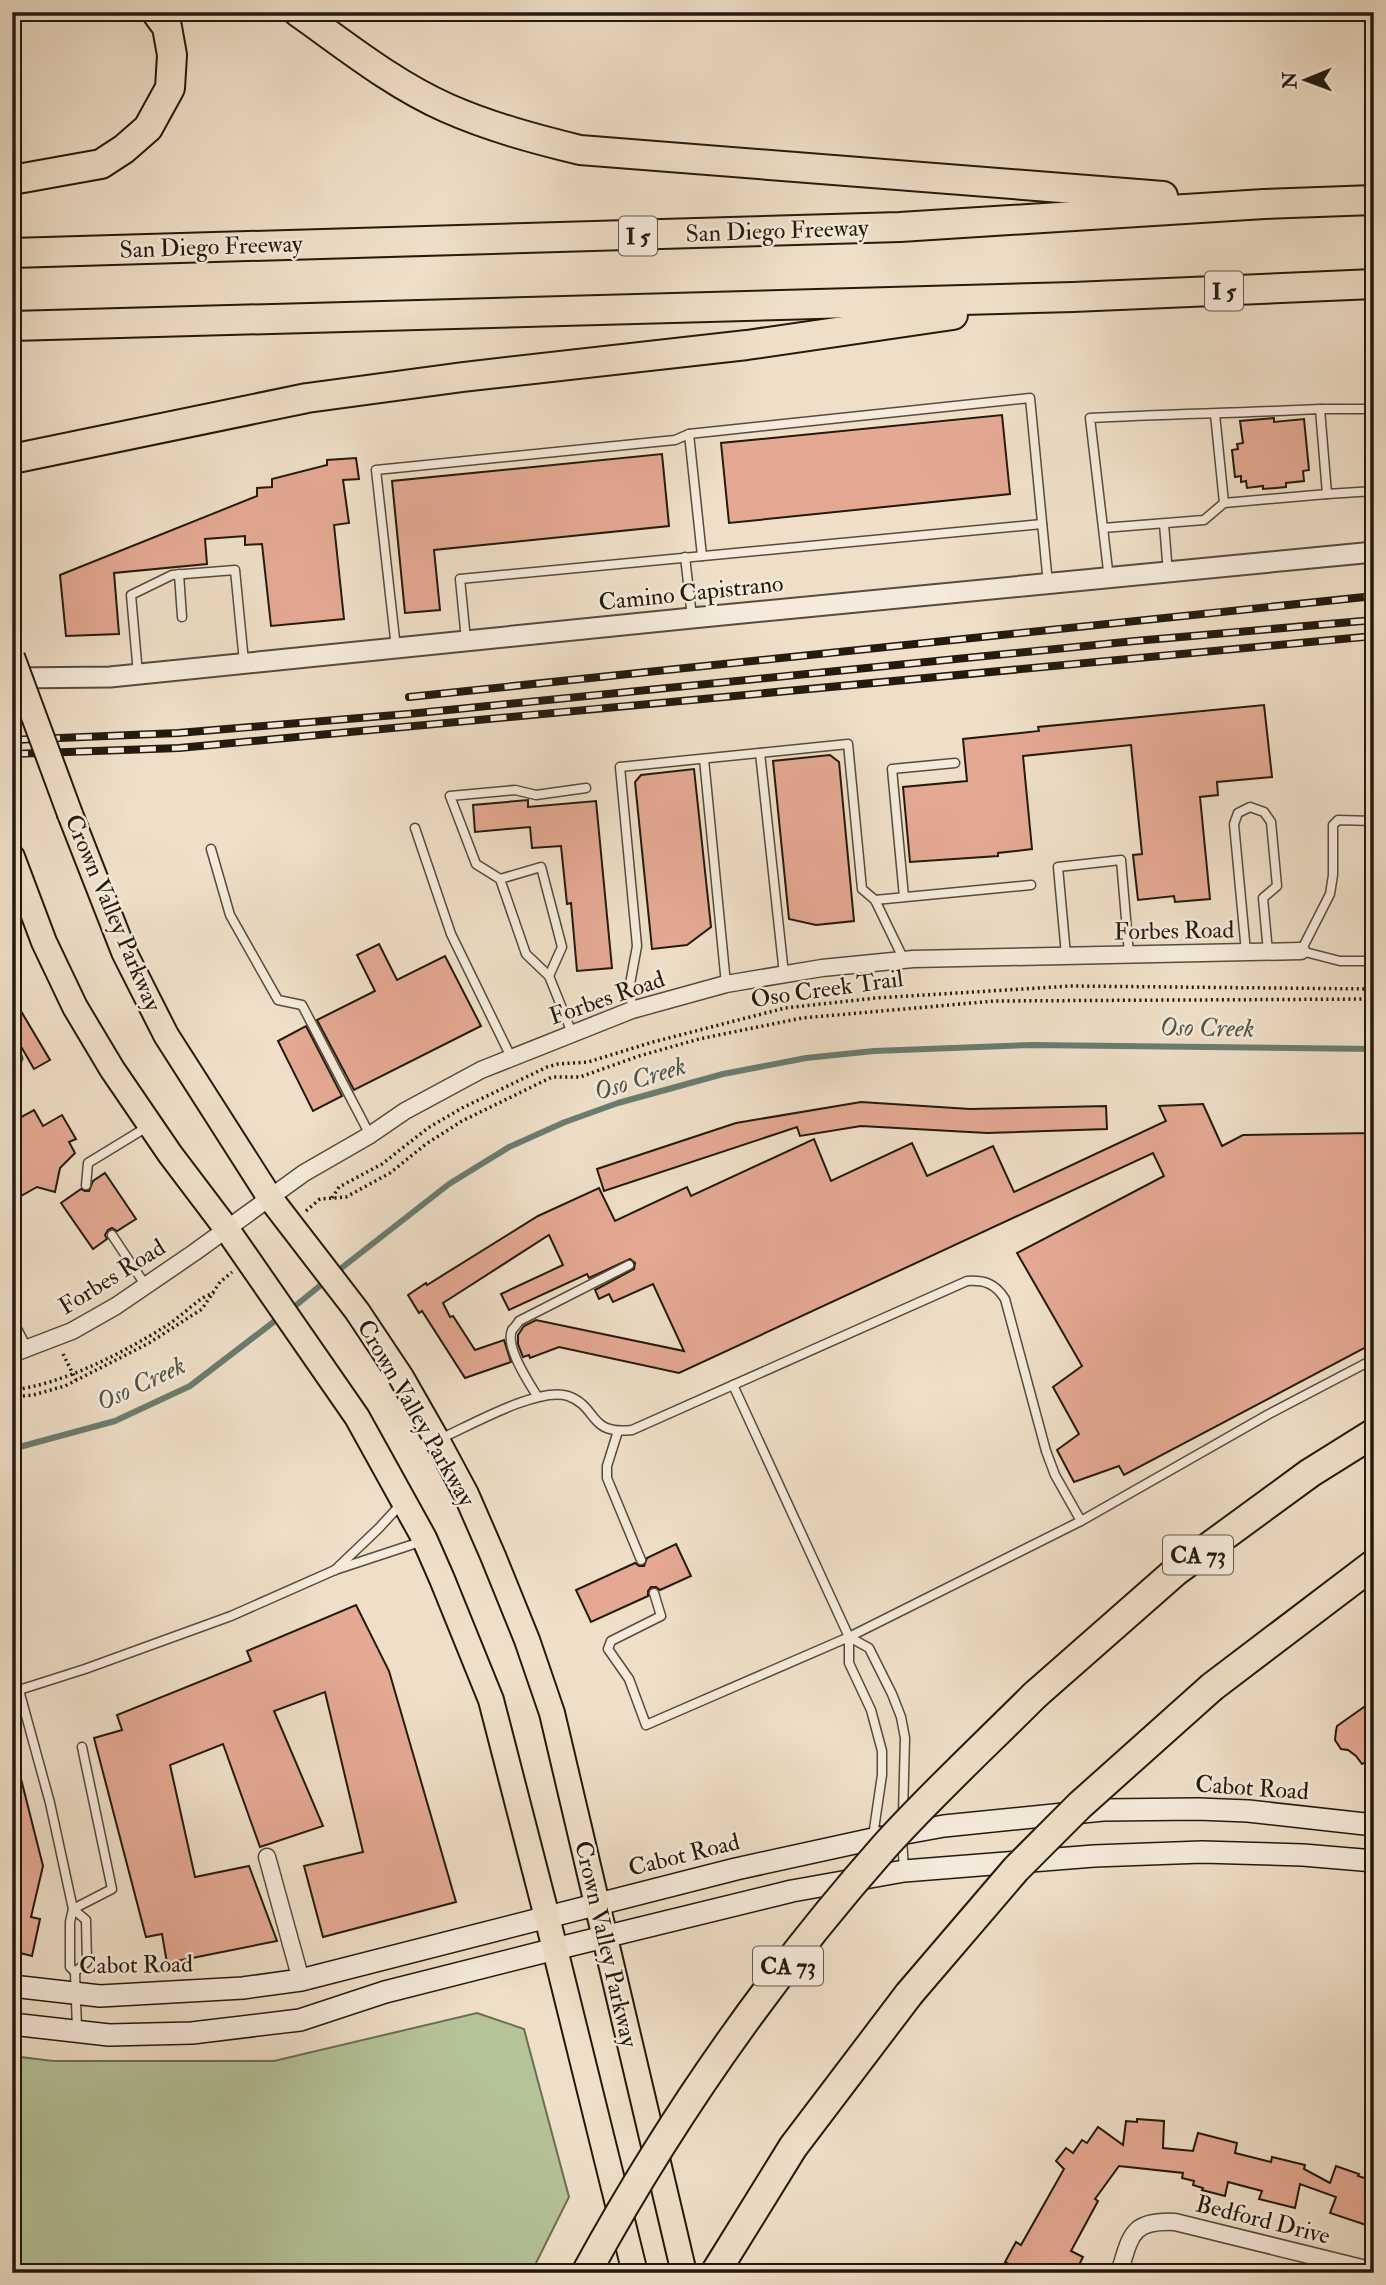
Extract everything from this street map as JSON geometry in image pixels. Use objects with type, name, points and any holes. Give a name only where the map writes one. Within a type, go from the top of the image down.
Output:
[{"type":"highway","points":[[12,180],[101,164],[148,128],[170,88],[172,55],[167,27],[156,12]]},
{"type":"highway","points":[[298,12],[387,74],[446,107],[523,136],[580,150],[1264,204]]},
{"type":"highway","name":"San Diego Freeway","points":[[12,253],[847,229],[1374,200]]},
{"type":"highway","name":"I 5","points":[[12,326],[1073,297],[1374,284]]},
{"type":"highway","points":[[12,459],[307,398],[463,377],[747,345],[1073,297]]},
{"type":"highway","name":"CA 73","points":[[586,2273],[615,2220],[689,2102],[764,1997],[886,1846],[1035,1695],[1176,1571],[1310,1473],[1374,1433]]},
{"type":"highway","points":[[715,2273],[793,2147],[909,1994],[1016,1870],[1080,1805],[1212,1686],[1374,1564]]},
{"type":"main road","name":"Crown Valley Parkway","points":[[12,657],[124,951],[166,1035],[270,1198],[357,1311],[401,1377],[466,1494],[531,1652],[552,1713],[684,2273]]},
{"type":"main road","name":"Crown Valley Parkway","points":[[12,857],[44,942],[75,1007],[112,1069],[358,1417],[425,1540],[491,1700],[635,2273]]},
{"type":"main road","name":"Cabot Road","points":[[12,1986],[75,1983],[100,1996],[243,1988],[301,1980],[736,1869],[901,1833],[1001,1819],[1103,1810],[1198,1809],[1248,1811],[1374,1825]]},
{"type":"main road","points":[[12,2024],[109,2035],[192,2033],[300,2020],[385,1992],[555,1949],[792,1891],[904,1871],[1094,1856],[1202,1852],[1303,1854],[1374,1861]]},
{"type":"street","name":"Camino Capistrano","points":[[12,678],[138,674],[1374,552]]},
{"type":"street","name":"Forbes Road","points":[[20,1352],[72,1331],[116,1306],[304,1173],[370,1135],[405,1111],[481,1070],[632,1010],[726,984],[784,974],[904,960],[1301,951]]},
{"type":"street","points":[[267,1857],[301,1980]]},
{"type":"street","name":"Bedford Drive","points":[[1119,2273],[1131,2237],[1140,2227],[1156,2221],[1175,2222],[1374,2271]]},
{"type":"lane","points":[[396,648],[376,470],[675,440],[690,434],[1030,398],[1048,584]]},
{"type":"lane","points":[[1320,409],[1326,494]]},
{"type":"lane","points":[[1109,579],[1090,418],[1189,412],[1214,414],[1374,409]]},
{"type":"lane","points":[[1214,414],[1224,503]]},
{"type":"lane","points":[[690,434],[702,556]]},
{"type":"lane","points":[[1103,528],[1204,520],[1224,503],[1374,491]]},
{"type":"lane","points":[[466,640],[460,579],[1042,524]]},
{"type":"lane","points":[[1164,524],[1168,573]]},
{"type":"lane","points":[[685,557],[692,618]]},
{"type":"lane","points":[[138,674],[131,594],[179,574],[235,570],[244,663]]},
{"type":"lane","points":[[179,574],[182,617]]},
{"type":"lane","points":[[632,1010],[630,984],[637,946],[620,767],[848,744],[862,889],[875,900],[904,960]]},
{"type":"lane","points":[[760,753],[784,974]]},
{"type":"lane","points":[[704,759],[726,984]]},
{"type":"lane","points":[[904,897],[892,769],[955,763]]},
{"type":"lane","points":[[572,1033],[549,975],[526,954],[500,879],[476,864],[450,796],[516,790],[536,795],[586,788]]},
{"type":"lane","points":[[1246,953],[1234,824],[1238,813],[1250,807],[1264,812],[1271,822],[1278,886],[1264,898],[1268,953]]},
{"type":"lane","points":[[1374,821],[1338,820],[1333,825],[1333,875],[1330,894],[1301,951],[1340,961],[1374,961]]},
{"type":"lane","points":[[415,828],[452,934],[511,1057]]},
{"type":"lane","points":[[212,849],[230,915],[278,1000],[302,1005],[370,1135]]},
{"type":"lane","points":[[1066,956],[1058,867],[1121,860],[1129,954]]},
{"type":"lane","points":[[500,879],[541,867],[562,947],[549,975]]},
{"type":"lane","points":[[875,900],[1031,886]]},
{"type":"lane","points":[[12,1048],[18,1058],[12,1075]]},
{"type":"lane","points":[[86,1185],[88,1163],[150,1125]]},
{"type":"lane","points":[[113,1235],[146,1286]]},
{"type":"lane","points":[[537,1396],[517,1360],[511,1342],[512,1329],[520,1321],[629,1265]]},
{"type":"lane","points":[[437,1440],[537,1396],[556,1394],[570,1397],[606,1429],[632,1430],[967,1281],[979,1280],[999,1289],[1005,1299],[1045,1451],[1081,1521]]},
{"type":"lane","points":[[12,1320],[20,1352]]},
{"type":"lane","points":[[654,1593],[661,1616],[608,1645],[609,1653],[629,1679],[646,1725],[849,1637],[1081,1521],[1269,1414],[1374,1359]]},
{"type":"lane","points":[[733,1385],[849,1637],[849,1663],[877,1727],[882,1751],[882,1775],[873,1839],[872,1876]]},
{"type":"lane","points":[[618,1431],[606,1471],[607,1478],[641,1560]]},
{"type":"lane","points":[[335,1570],[404,1500]]},
{"type":"lane","points":[[77,2032],[75,1983],[70,1967],[70,1922],[73,1909],[50,1803],[16,1690],[85,1669],[231,1616],[335,1570],[425,1540]]},
{"type":"lane","points":[[849,1637],[869,1648],[901,1717],[905,1738],[901,1833],[904,1871]]},
{"type":"lane","points":[[73,1909],[112,1889],[82,1747]]},
{"type":"lane","points":[[73,1909],[86,1920],[87,1962],[75,1983]]},
{"type":"path","name":"Oso Creek Trail","points":[[332,1199],[339,1187],[382,1164],[428,1128],[462,1108],[547,1067],[588,1062],[653,1042],[785,1008],[941,993],[1071,986],[1374,989]]},
{"type":"path","name":"Oso Creek Trail","points":[[290,1225],[320,1199],[346,1197],[390,1173],[426,1144],[462,1121],[552,1077],[580,1077],[699,1039],[802,1018],[995,1000],[1374,999]]},
{"type":"path","points":[[12,1397],[33,1395],[76,1380],[149,1343],[202,1310],[220,1282],[253,1268]]},
{"type":"path","points":[[12,1390],[50,1383],[127,1349],[168,1325],[205,1294],[214,1293]]},
{"type":"path","points":[[55,1338],[76,1380]]},
{"type":"green space","points":[[477,2013],[524,2029],[569,2197],[531,2273],[12,2273],[12,2056],[53,2061],[274,2061]]},
{"type":"building","points":[[1002,415],[1010,494],[729,523],[721,443]]},
{"type":"building","points":[[1274,418],[1274,422],[1304,419],[1309,470],[1303,471],[1304,481],[1286,483],[1286,487],[1247,488],[1246,481],[1241,482],[1241,476],[1235,477],[1232,450],[1238,449],[1237,444],[1243,443],[1240,421]]},
{"type":"building","points":[[662,454],[669,526],[434,550],[440,610],[405,613],[392,481]]},
{"type":"building","points":[[356,458],[359,479],[343,480],[349,523],[334,525],[344,619],[271,626],[262,544],[245,545],[245,536],[205,539],[207,564],[114,573],[119,634],[66,636],[60,575],[257,496],[257,488],[272,487],[272,479],[327,465],[327,460]]},
{"type":"building","points":[[1264,705],[1272,777],[1217,782],[1218,795],[1200,797],[1210,899],[1175,902],[1174,896],[1138,900],[1133,855],[1142,854],[1131,745],[1023,756],[1032,849],[998,853],[998,856],[910,862],[903,787],[967,781],[963,739],[1039,731],[1038,727]]},
{"type":"building","points":[[830,755],[839,762],[854,921],[816,925],[789,919],[773,761]]},
{"type":"building","points":[[694,769],[711,927],[687,945],[652,949],[635,782],[641,775]]},
{"type":"building","points":[[528,800],[528,807],[596,801],[612,968],[577,971],[571,903],[567,904],[561,846],[532,848],[530,827],[475,832],[473,805]]},
{"type":"building","points":[[379,944],[397,980],[445,956],[481,1026],[354,1090],[317,1020],[375,991],[357,955]]},
{"type":"building","points":[[12,996],[50,1060],[34,1069],[12,1031]]},
{"type":"building","points":[[306,1026],[342,1096],[313,1111],[278,1041]]},
{"type":"building","points":[[861,1102],[970,1109],[1106,1106],[1107,1129],[987,1133],[861,1126],[800,1136],[797,1127],[604,1191],[597,1169],[736,1123]]},
{"type":"building","points":[[1203,1104],[1222,1146],[1243,1135],[1374,1133],[1374,1343],[1124,1475],[1119,1466],[1074,1482],[1057,1450],[1079,1434],[1053,1387],[1082,1366],[1017,1253],[1164,1176],[1153,1153],[679,1373],[559,1347],[530,1358],[529,1355],[523,1357],[518,1335],[524,1326],[536,1320],[684,1351],[653,1284],[613,1302],[609,1294],[599,1299],[595,1290],[634,1269],[635,1263],[630,1259],[589,1278],[587,1274],[509,1310],[501,1294],[563,1265],[549,1235],[443,1303],[475,1350],[504,1340],[511,1362],[465,1378],[422,1311],[419,1313],[408,1295],[538,1216],[599,1188],[615,1221],[687,1187],[691,1196],[814,1139],[831,1181],[912,1143],[927,1176],[993,1146],[1014,1192],[1166,1121],[1159,1106]]},
{"type":"building","points":[[34,1110],[43,1126],[62,1115],[76,1139],[69,1142],[75,1153],[60,1168],[55,1192],[37,1187],[12,1201],[12,1122]]},
{"type":"building","points":[[105,1173],[136,1219],[117,1231],[112,1228],[108,1230],[105,1235],[107,1239],[93,1249],[61,1203],[81,1189],[89,1191],[93,1181]]},
{"type":"building","points":[[676,1544],[691,1576],[660,1590],[651,1587],[648,1596],[591,1622],[576,1590],[635,1563],[644,1566],[647,1558]]},
{"type":"building","points":[[356,1605],[389,1671],[456,1902],[323,1937],[304,1866],[363,1852],[325,1692],[274,1711],[323,1826],[260,1847],[223,1744],[170,1765],[195,1877],[249,1866],[277,1941],[167,1963],[162,1934],[146,1937],[94,1738],[122,1730],[117,1715],[251,1661],[247,1651]]},
{"type":"building","points":[[1374,1700],[1374,1757],[1362,1764],[1348,1750],[1341,1749],[1335,1740],[1336,1731],[1337,1726]]},
{"type":"building","points":[[18,1767],[43,1866],[31,1917],[40,1919],[32,1956],[12,1951],[12,1768]]},
{"type":"building","points":[[1137,2119],[1164,2121],[1163,2148],[1193,2151],[1198,2133],[1237,2143],[1235,2153],[1271,2162],[1272,2157],[1305,2165],[1304,2169],[1330,2183],[1336,2166],[1359,2174],[1358,2176],[1373,2181],[1368,2196],[1374,2198],[1374,2202],[1366,2225],[1330,2213],[1336,2197],[1300,2184],[1295,2208],[1259,2199],[1262,2191],[1228,2182],[1225,2196],[1202,2190],[1203,2188],[1193,2185],[1194,2181],[1182,2178],[1183,2173],[1119,2166],[1095,2199],[1098,2201],[1071,2251],[1083,2257],[1075,2273],[1012,2273],[1016,2268],[1005,2262],[1016,2242],[1021,2245],[1064,2169],[1056,2161],[1066,2148],[1073,2153],[1082,2140],[1087,2143],[1098,2127],[1123,2145],[1126,2121],[1137,2122]]},
{"type":"waterway","name":"Oso Creek","points":[[335,1273],[449,1184],[509,1147],[565,1122],[618,1103],[723,1074],[806,1058],[874,1051],[1032,1045],[1374,1049]]},
{"type":"waterway","name":"Oso Creek","points":[[289,1311],[327,1280]]},
{"type":"waterway","name":"Oso Creek","points":[[12,1449],[115,1421],[190,1386],[280,1317]]},
{"type":"railway","points":[[409,697],[1374,596]]},
{"type":"railway","points":[[12,740],[178,733],[408,714],[1135,641],[1374,620]]},
{"type":"railway","points":[[12,754],[179,748],[1374,636]]}]
